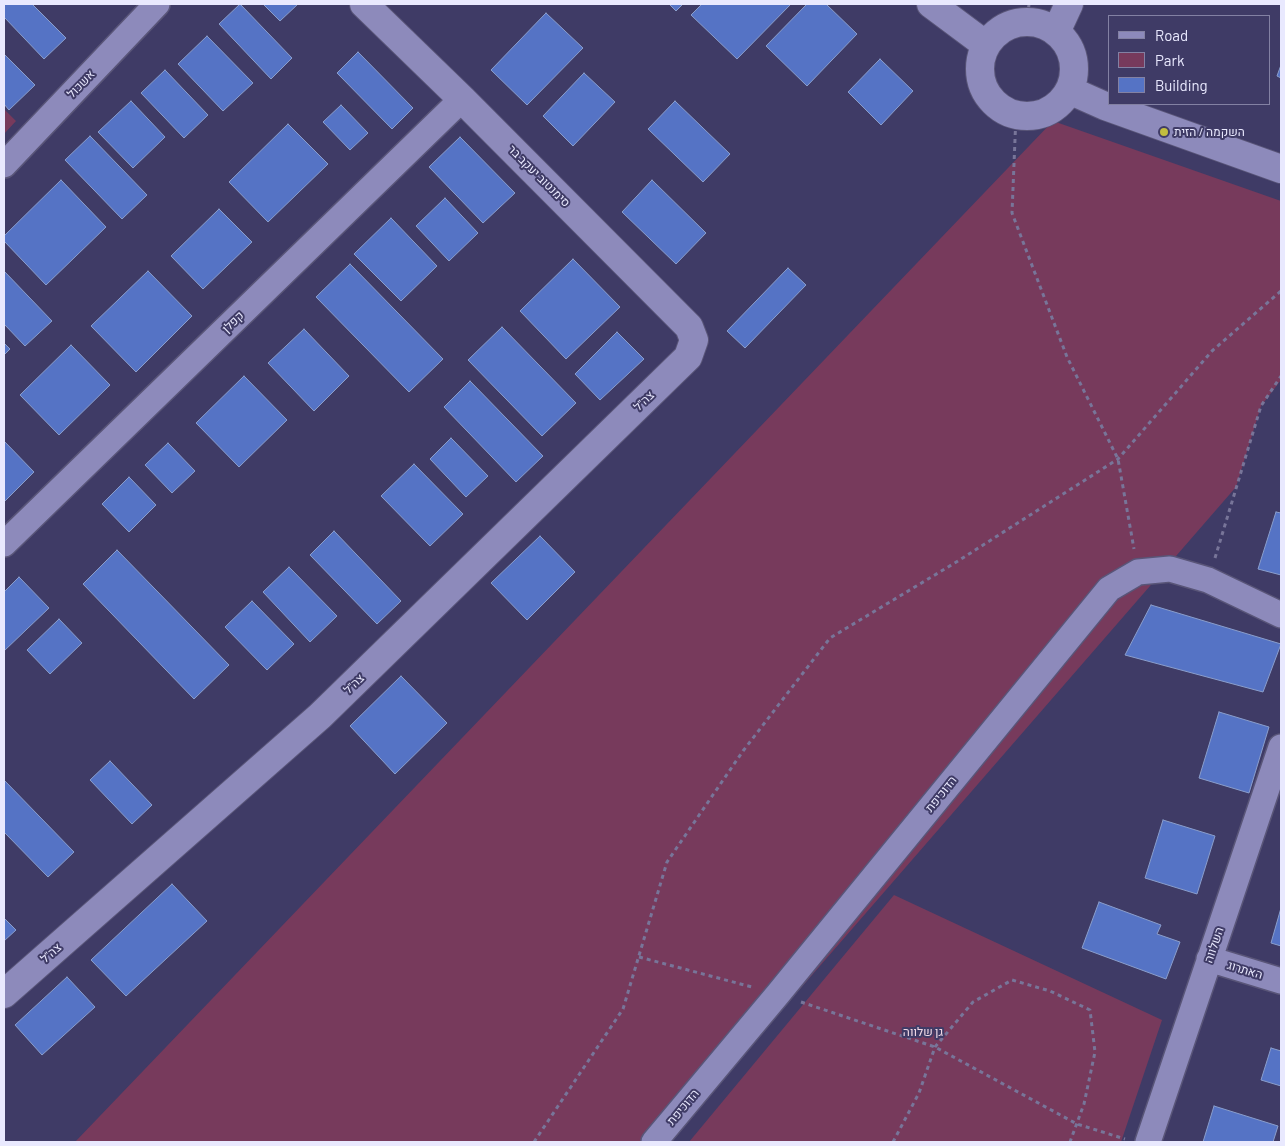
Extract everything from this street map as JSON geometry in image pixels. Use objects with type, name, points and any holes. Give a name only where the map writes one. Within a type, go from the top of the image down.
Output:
[{"type":"street","name":"אשכול","points":[[4,165],[157,4]]},
{"type":"street","name":"סימנטוב יעקב בר","points":[[364,4],[462,99],[688,327],[694,340],[688,358]]},
{"type":"street","points":[[931,4],[986,45]]},
{"type":"street","points":[[1056,32],[1069,4]]},
{"type":"street","points":[[1028,13],[1036,22],[1056,32],[1069,48],[1074,66],[1069,90],[1062,100],[1042,114],[1016,116],[1005,112],[992,102],[985,92],[980,76],[981,57],[986,45],[997,32],[1017,23],[1028,13]]},
{"type":"street","points":[[1069,90],[1105,106],[1281,169]]},
{"type":"street","name":"קפלן","points":[[4,544],[462,99]]},
{"type":"street","name":"צה\"ל","points":[[4,994],[320,716],[688,358]]},
{"type":"street","name":"הדוכיפת","points":[[654,1142],[778,994],[1109,589],[1138,572],[1170,569],[1208,580],[1281,615]]},
{"type":"street","name":"השלווה","points":[[1137,1141],[1210,959],[1281,747]]},
{"type":"street","name":"האתרוג","points":[[1210,959],[1281,981]]},
{"type":"path","points":[[1016,116],[1012,213],[1066,357],[1118,459],[1138,572]]},
{"type":"path","points":[[534,1142],[623,1008],[667,862],[744,751],[830,638],[1118,459],[1212,351],[1281,291]]},
{"type":"path","points":[[1208,580],[1261,406],[1281,376]]},
{"type":"path","points":[[639,957],[778,994],[935,1047],[1077,1124],[1137,1141]]},
{"type":"path","points":[[893,1142],[919,1093],[935,1047],[973,1002],[1012,980],[1050,991],[1090,1010],[1095,1052],[1084,1104],[1070,1142]]},
{"type":"green space","points":[[4,109],[16,121],[4,134]]},
{"type":"green space","points":[[1053,121],[1281,201],[1281,380],[1261,406],[1236,487],[667,1142],[75,1142]]},
{"type":"green space","name":"גן שלווה","points":[[894,895],[1162,1020],[1121,1142],[689,1142]]},
{"type":"building","points":[[4,4],[32,4],[66,38],[44,59],[4,17]]},
{"type":"building","points":[[240,4],[292,58],[271,79],[219,24]]},
{"type":"building","points":[[263,4],[298,4],[280,21]]},
{"type":"building","points":[[669,4],[683,4],[676,11]]},
{"type":"building","points":[[702,4],[791,4],[737,59],[691,15]]},
{"type":"building","points":[[807,4],[826,4],[857,34],[807,86],[766,46]]},
{"type":"building","points":[[546,13],[583,48],[527,105],[491,70]]},
{"type":"building","points":[[207,36],[253,83],[223,111],[178,64]]},
{"type":"building","points":[[358,52],[413,108],[392,129],[337,73]]},
{"type":"building","points":[[4,54],[35,85],[9,110],[4,104]]},
{"type":"building","points":[[880,59],[913,91],[881,125],[848,92]]},
{"type":"building","points":[[1281,65],[1281,78],[1277,76]]},
{"type":"building","points":[[165,70],[208,115],[184,138],[141,93]]},
{"type":"building","points":[[584,73],[615,102],[573,146],[543,116]]},
{"type":"building","points":[[131,101],[165,137],[133,168],[98,132]]},
{"type":"building","points":[[675,101],[730,154],[703,182],[648,129]]},
{"type":"building","points":[[341,105],[368,133],[350,150],[323,122]]},
{"type":"building","points":[[288,124],[328,164],[268,222],[229,182]]},
{"type":"building","points":[[90,136],[147,195],[122,219],[65,160]]},
{"type":"building","points":[[460,137],[515,193],[483,223],[429,167]]},
{"type":"building","points":[[61,180],[106,227],[46,285],[4,241],[4,236]]},
{"type":"building","points":[[652,180],[706,233],[676,264],[622,212]]},
{"type":"building","points":[[445,198],[478,233],[449,261],[416,226]]},
{"type":"building","points":[[219,209],[252,242],[203,289],[171,256]]},
{"type":"building","points":[[391,218],[437,266],[401,301],[354,254]]},
{"type":"building","points":[[573,259],[620,307],[566,359],[520,311]]},
{"type":"building","points":[[350,264],[443,359],[409,392],[316,297]]},
{"type":"building","points":[[788,268],[806,285],[745,348],[727,331]]},
{"type":"building","points":[[4,271],[52,321],[25,346],[4,324]]},
{"type":"building","points":[[148,271],[192,316],[136,372],[91,326]]},
{"type":"building","points":[[502,327],[576,403],[542,436],[468,360]]},
{"type":"building","points":[[304,329],[349,376],[314,411],[268,363]]},
{"type":"building","points":[[617,332],[644,359],[600,400],[575,374]]},
{"type":"building","points":[[4,343],[10,349],[4,355]]},
{"type":"building","points":[[71,345],[110,385],[59,435],[20,395]]},
{"type":"building","points":[[244,376],[287,420],[239,467],[196,423]]},
{"type":"building","points":[[470,381],[543,456],[516,482],[444,407]]},
{"type":"building","points":[[451,438],[488,476],[466,497],[430,459]]},
{"type":"building","points":[[4,441],[34,472],[4,502]]},
{"type":"building","points":[[168,443],[195,471],[172,493],[145,465]]},
{"type":"building","points":[[414,464],[463,514],[430,546],[381,496]]},
{"type":"building","points":[[129,477],[156,505],[129,532],[102,504]]},
{"type":"building","points":[[1276,512],[1281,513],[1281,575],[1258,569]]},
{"type":"building","points":[[334,531],[401,601],[377,624],[310,555]]},
{"type":"building","points":[[540,536],[575,572],[527,620],[491,583]]},
{"type":"building","points":[[117,550],[229,665],[194,699],[83,584]]},
{"type":"building","points":[[289,567],[337,616],[310,642],[263,592]]},
{"type":"building","points":[[19,577],[49,608],[4,651],[4,592]]},
{"type":"building","points":[[252,601],[294,644],[267,670],[225,627]]},
{"type":"building","points":[[1151,605],[1281,644],[1263,692],[1125,655]]},
{"type":"building","points":[[59,619],[82,643],[50,674],[27,650]]},
{"type":"building","points":[[401,676],[447,723],[395,774],[350,726]]},
{"type":"building","points":[[1219,712],[1269,727],[1249,793],[1199,778]]},
{"type":"building","points":[[110,761],[152,805],[132,824],[90,780]]},
{"type":"building","points":[[4,780],[74,852],[48,877],[4,832]]},
{"type":"building","points":[[1163,820],[1215,836],[1197,894],[1145,878]]},
{"type":"building","points":[[172,884],[207,921],[126,996],[91,960]]},
{"type":"building","points":[[1099,902],[1161,925],[1157,934],[1180,942],[1166,979],[1082,948]]},
{"type":"building","points":[[1281,908],[1281,946],[1271,943]]},
{"type":"building","points":[[4,918],[16,930],[4,941]]},
{"type":"building","points":[[67,977],[95,1007],[42,1055],[15,1025]]},
{"type":"building","points":[[1271,1048],[1281,1051],[1281,1086],[1261,1080]]},
{"type":"building","points":[[1214,1106],[1278,1126],[1273,1142],[1203,1142]]},
{"type":"place","name":"השקמה / הזית","points":[[1164,132]]}]
